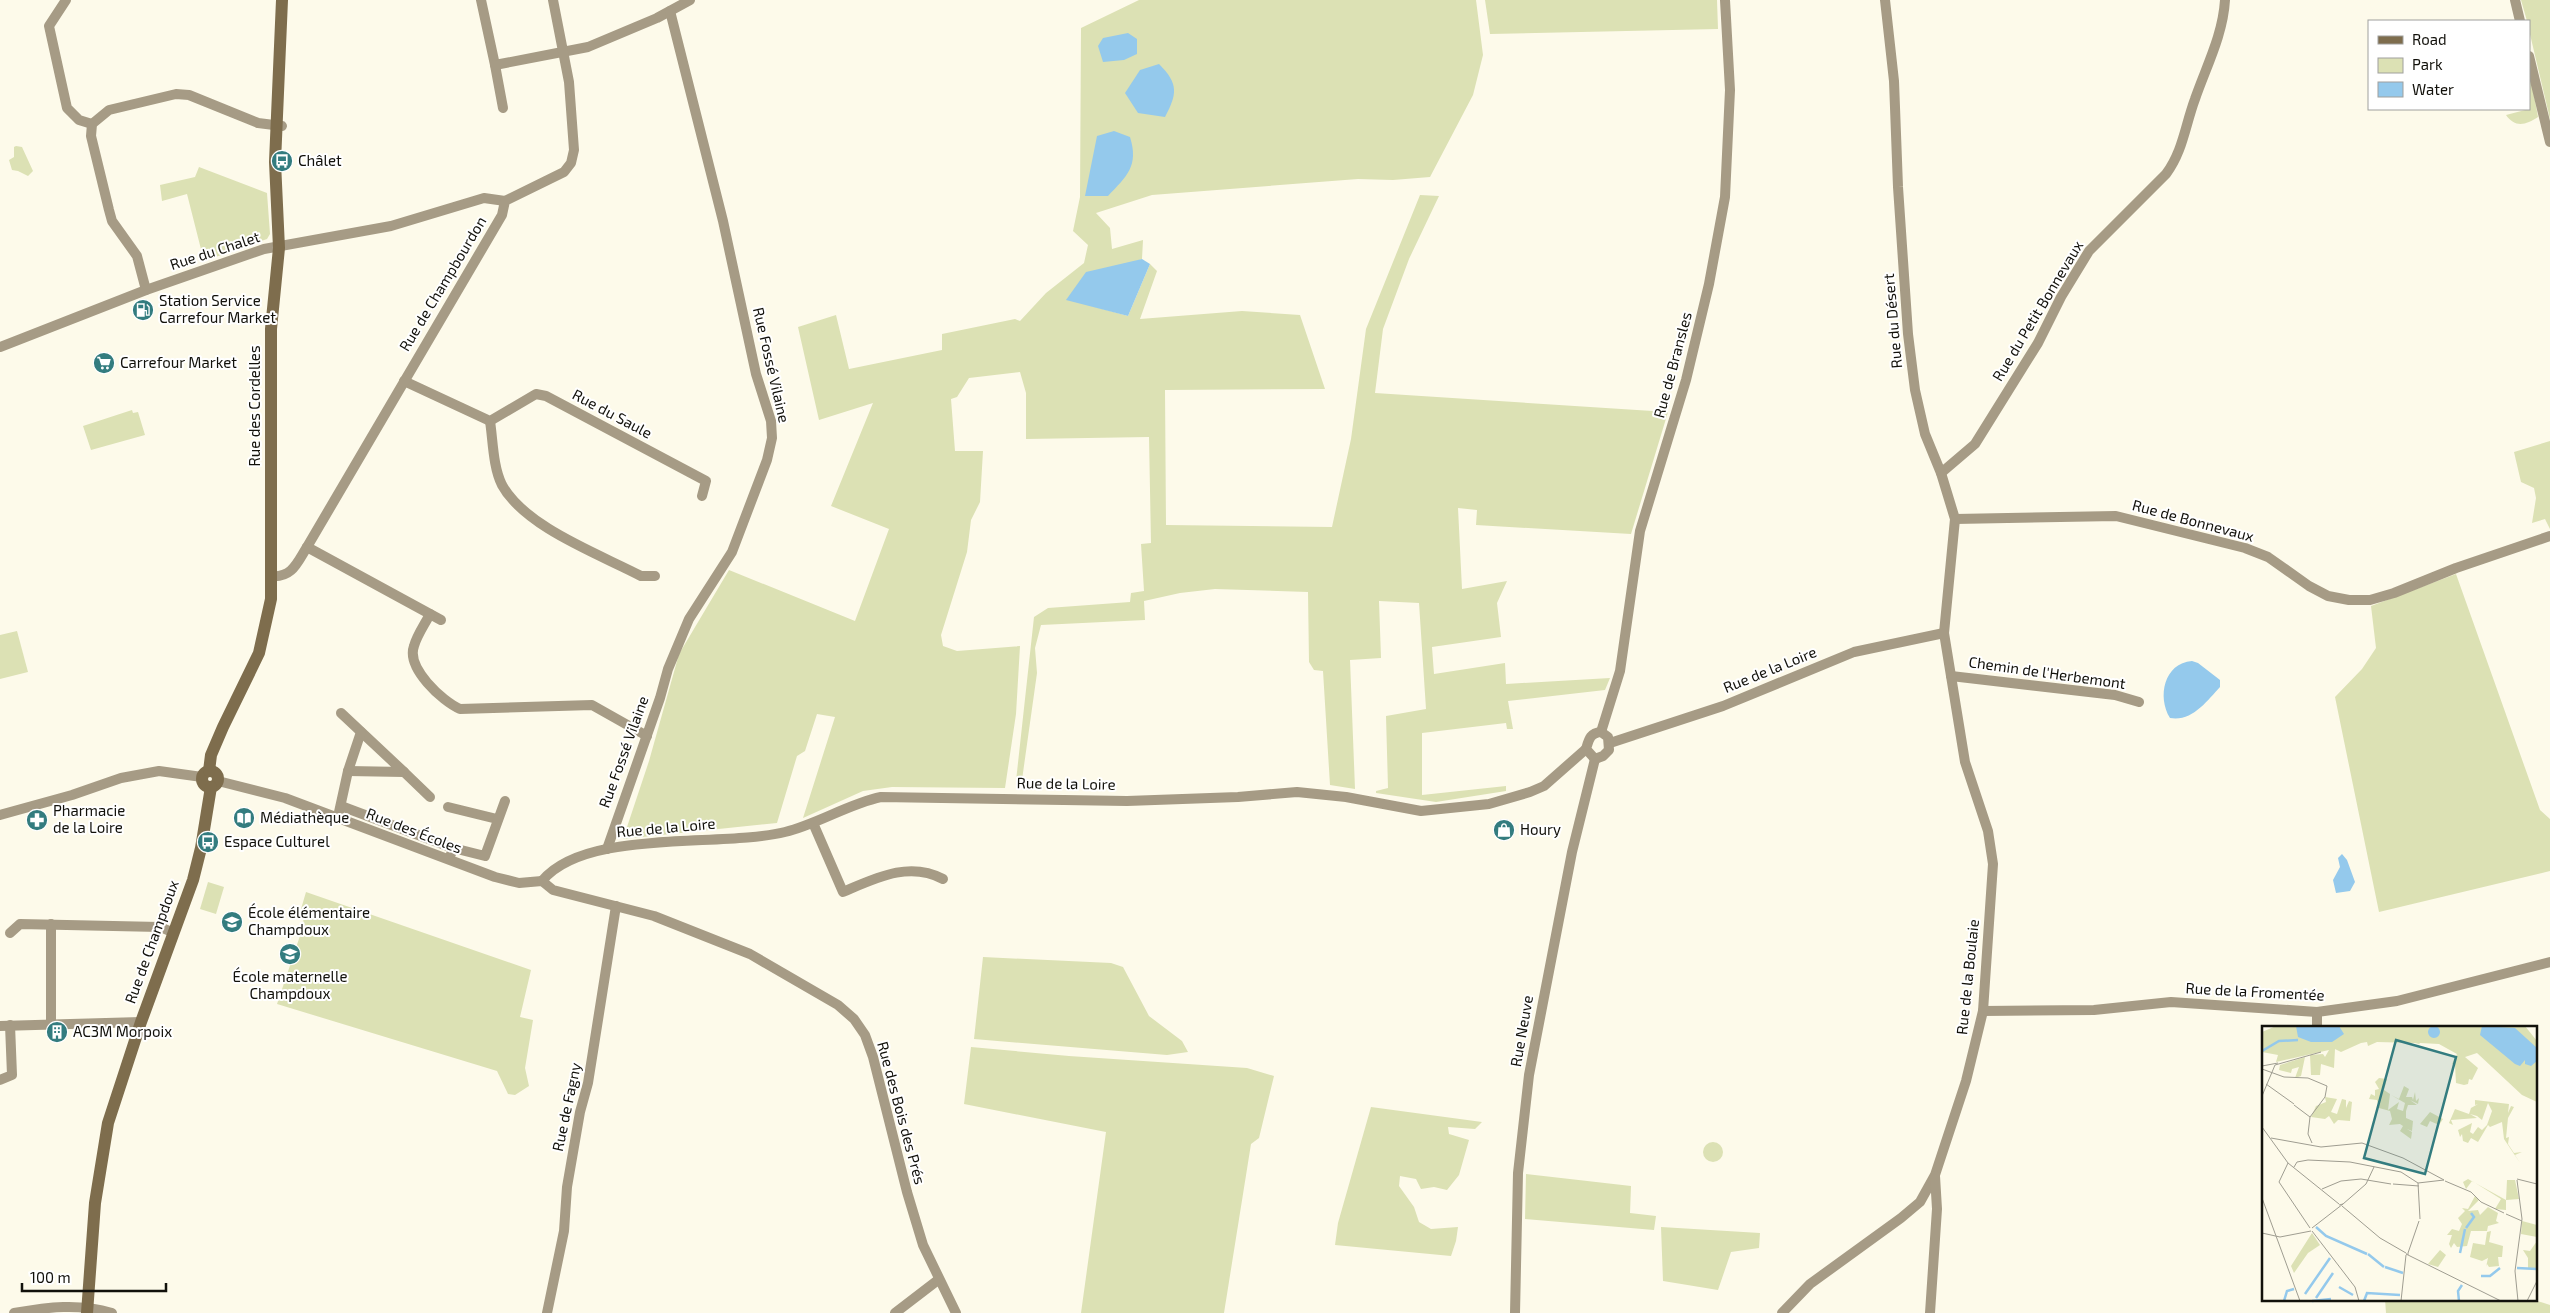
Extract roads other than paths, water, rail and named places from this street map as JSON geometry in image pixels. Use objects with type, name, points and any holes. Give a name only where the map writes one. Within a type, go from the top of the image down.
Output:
[{"type":"street","points":[[66,0],[50,26],[66,108],[80,120],[92,124]]},
{"type":"street","name":"Rue des Cordelles","points":[[205,774],[223,727],[259,653],[268,620],[272,576],[271,329],[279,248],[274,162],[279,126],[282,0]]},
{"type":"street","points":[[481,0],[503,108]]},
{"type":"street","points":[[505,201],[564,172],[571,163],[574,150],[564,51],[554,0]]},
{"type":"street","points":[[495,65],[588,47],[670,11],[690,0]]},
{"type":"street","name":"Rue de Bransles","points":[[1601,732],[1620,671],[1640,531],[1686,380],[1709,284],[1723,206],[1730,90],[1725,0]]},
{"type":"street","name":"Rue du Désert","points":[[1885,0],[1894,81],[1898,187],[1908,334],[1915,390],[1925,434],[1942,473],[1955,519],[1944,633]]},
{"type":"street","name":"Rue du Petit Bonnevaux","points":[[1942,473],[1975,444],[2038,343],[2061,297],[2089,251],[2166,174],[2176,160],[2183,142],[2190,112],[2220,31],[2225,0]]},
{"type":"street","points":[[2515,0],[2520,20]]},
{"type":"street","name":"Rue Fossé Vilaine","points":[[607,849],[647,736],[668,669],[689,619],[732,552],[767,460],[772,438],[771,421],[756,374],[723,221],[670,11]]},
{"type":"street","points":[[2530,60],[2550,142]]},
{"type":"street","points":[[146,290],[137,256],[112,220],[91,136],[92,124],[109,110],[176,94],[189,95],[258,123],[279,126]]},
{"type":"street","name":"Rue du Chalet","points":[[0,347],[146,290],[264,249],[279,248],[391,226],[484,198],[505,201]]},
{"type":"street","name":"Rue de Champbourdon","points":[[272,576],[280,576],[290,572],[307,548],[502,214],[505,201]]},
{"type":"street","points":[[404,381],[490,421],[502,484],[518,508],[549,528],[641,576],[655,576]]},
{"type":"street","name":"Rue du Saule","points":[[490,421],[536,394],[546,396],[706,481],[702,496]]},
{"type":"street","name":"Rue de Bonnevaux","points":[[1955,519],[2116,516],[2245,548],[2268,557],[2309,586],[2328,596],[2348,600],[2370,600],[2394,593],[2456,568],[2550,536]]},
{"type":"street","points":[[307,548],[441,620]]},
{"type":"street","points":[[430,614],[413,648],[415,663],[420,676],[452,705],[460,709],[592,705],[647,736]]},
{"type":"street","name":"Rue de la Boulaie","points":[[1782,1313],[1810,1284],[1916,1206],[1935,1175],[1972,1062],[1983,1011],[1993,864],[1988,831],[1965,762],[1944,633]]},
{"type":"street","name":"Rue de la Loire","points":[[1610,743],[1722,706],[1854,652],[1944,633]]},
{"type":"street","name":"Chemin de l'Herbemont","points":[[1951,676],[2115,695],[2139,702]]},
{"type":"street","points":[[341,713],[430,797]]},
{"type":"street","points":[[337,817],[348,770],[361,732]]},
{"type":"street","points":[[1601,732],[1608,737],[1610,743],[1609,750],[1603,756],[1595,758],[1586,749],[1589,738],[1595,733],[1601,732]]},
{"type":"street","name":"Rue de la Loire","points":[[542,881],[562,864],[581,856],[607,849],[683,840],[784,833],[866,800],[905,796],[1128,801],[1238,797],[1298,792],[1346,797],[1422,811],[1458,808],[1489,804],[1544,786],[1586,749]]},
{"type":"street","name":"Rue Neuve","points":[[1515,1313],[1518,1173],[1528,1082],[1572,852],[1595,758]]},
{"type":"street","points":[[348,770],[404,772]]},
{"type":"street","points":[[0,815],[72,795],[121,778],[159,771],[205,774],[204,784],[214,784]]},
{"type":"street","name":"Rue des Écoles","points":[[214,784],[285,798],[495,877],[519,883],[542,881]]},
{"type":"street","name":"Rue de Champdoux","points":[[87,1310],[95,1203],[104,1141],[117,1090],[140,1022],[172,932],[188,895],[200,854],[214,784]]},
{"type":"street","points":[[340,806],[453,848],[485,856],[505,801]]},
{"type":"street","points":[[448,807],[497,819]]},
{"type":"street","points":[[813,822],[843,892],[890,872],[930,872],[943,879]]},
{"type":"street","points":[[448,860],[453,848]]},
{"type":"street","name":"Rue des Bois des Prés","points":[[542,881],[554,890],[654,916],[750,954],[803,983],[838,1005],[854,1019],[865,1035],[873,1056],[907,1192],[923,1245],[938,1280],[955,1308],[956,1313]]},
{"type":"street","name":"Rue de Fagny","points":[[547,1313],[564,1231],[567,1187],[580,1112],[588,1084],[616,906]]},
{"type":"street","points":[[10,933],[20,924],[160,928],[172,932]]},
{"type":"street","points":[[51,924],[51,1023]]},
{"type":"street","name":"Rue de la Fromentée","points":[[1983,1011],[2094,1010],[2172,1002],[2317,1012],[2397,1001],[2550,962]]},
{"type":"street","points":[[2317,1012],[2317,1026]]},
{"type":"street","points":[[0,1080],[12,1074],[5,1025],[140,1022]]},
{"type":"street","points":[[1930,1313],[1936,1216],[1935,1175]]},
{"type":"street","points":[[1916,1206],[1930,1207],[1936,1216]]},
{"type":"street","points":[[895,1313],[938,1280]]},
{"type":"street","points":[[14,1313],[34,1309],[87,1310],[112,1313]]},
{"type":"water","points":[[1128,33],[1137,39],[1137,54],[1124,60],[1103,62],[1098,46],[1103,38]]},
{"type":"water","points":[[1159,64],[1170,77],[1174,89],[1172,102],[1165,117],[1138,113],[1125,93],[1140,70]]},
{"type":"water","points":[[1114,131],[1130,137],[1133,156],[1130,170],[1108,196],[1085,196],[1097,136]]},
{"type":"water","points":[[1142,259],[1150,264],[1128,316],[1066,300],[1086,272]]},
{"type":"water","points":[[2192,661],[2198,663],[2220,680],[2220,687],[2192,714],[2185,717],[2170,718],[2164,701],[2164,691],[2169,674],[2182,663]]},
{"type":"water","points":[[2342,854],[2347,860],[2355,882],[2350,891],[2336,893],[2333,880],[2340,867],[2338,858]]},
{"type":"place","name":"Châlet","points":[[282,161]]},
{"type":"place","name":"Station Service Carrefour Market","points":[[143,310]]},
{"type":"place","name":"Carrefour Market","points":[[104,363]]},
{"type":"place","name":"Médiathèque","points":[[244,818]]},
{"type":"place","name":"Pharmacie de la Loire","points":[[37,820]]},
{"type":"place","name":"Houry","points":[[1504,830]]},
{"type":"place","name":"Espace Culturel","points":[[208,842]]},
{"type":"place","name":"École élémentaire Champdoux","points":[[232,922]]},
{"type":"place","name":"École maternelle Champdoux","points":[[290,954]]},
{"type":"place","name":"AC3M Morpoix","points":[[57,1032]]}]
